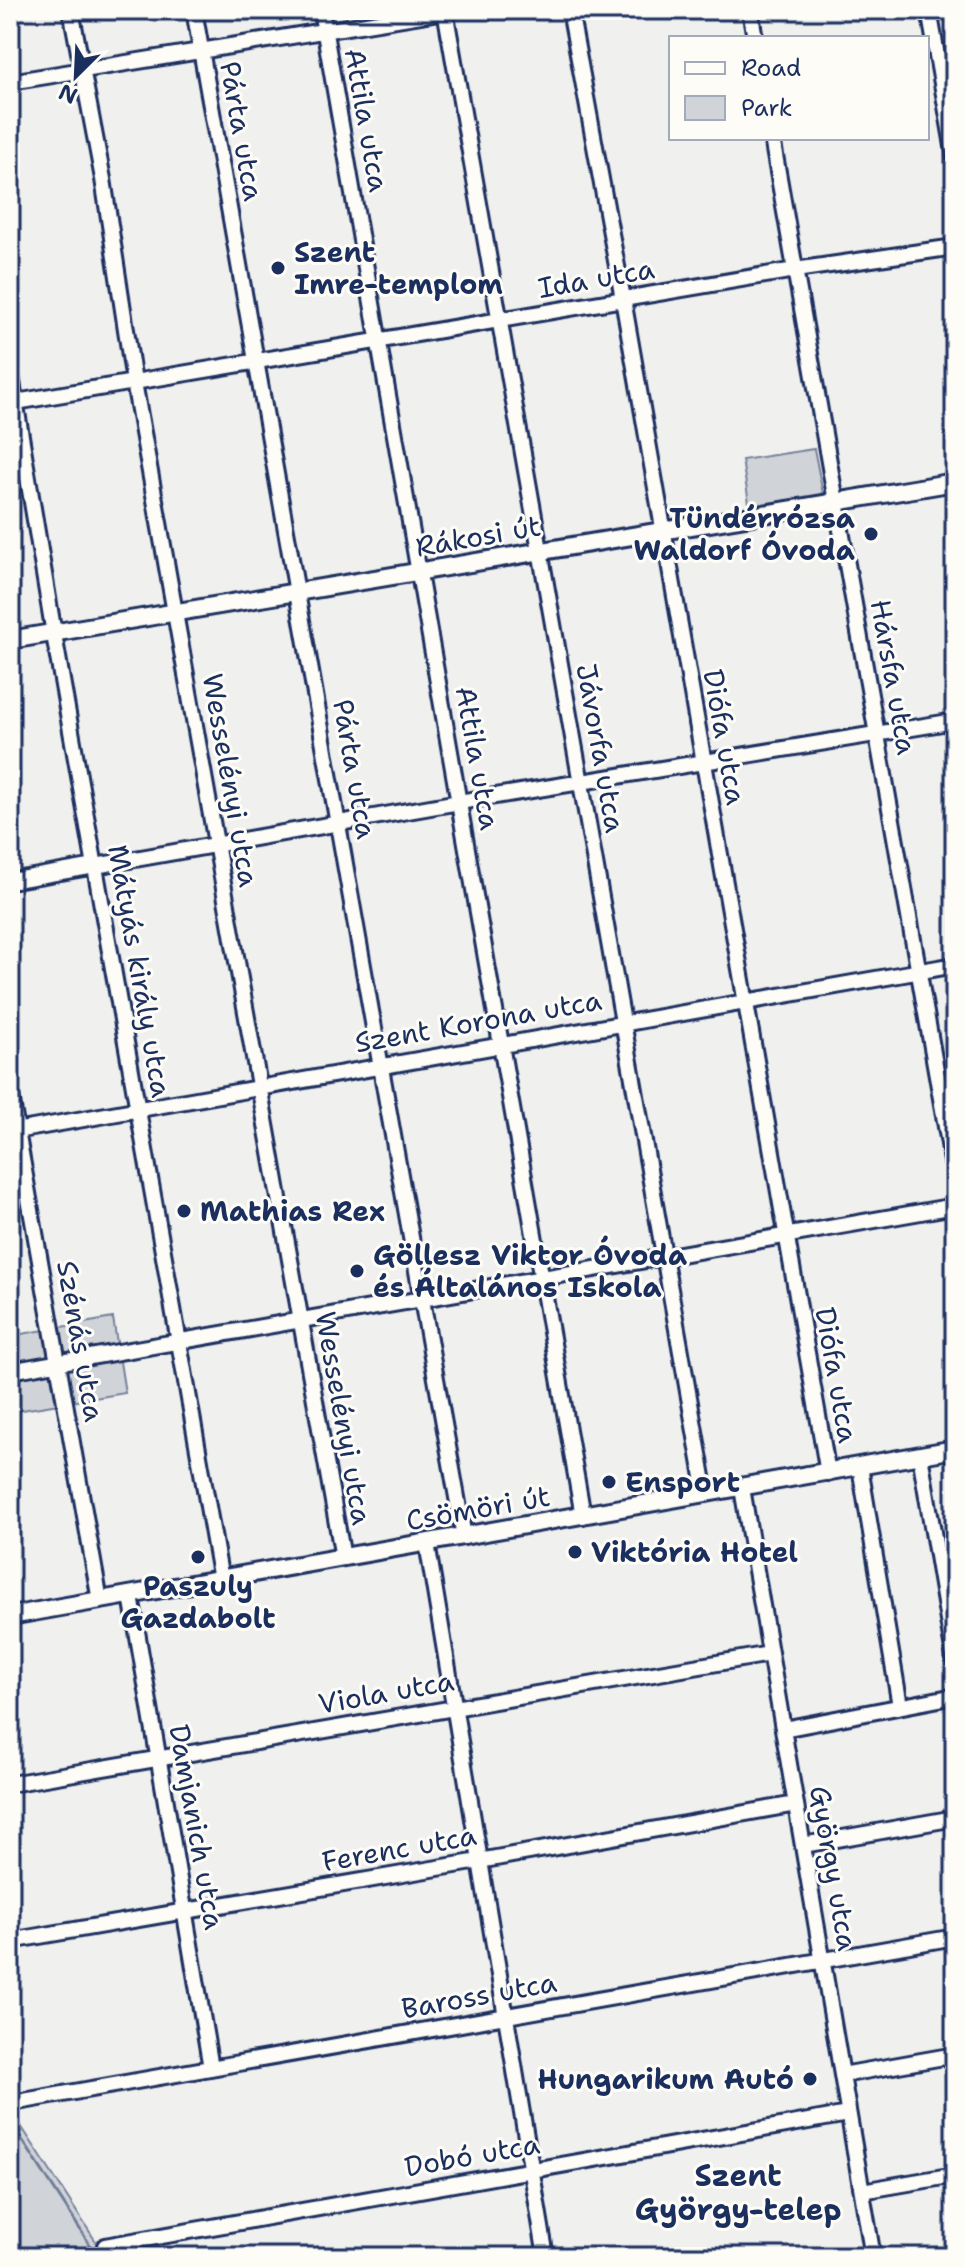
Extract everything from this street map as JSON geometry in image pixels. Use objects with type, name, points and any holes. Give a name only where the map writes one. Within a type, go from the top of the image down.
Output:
[{"type":"main road","name":"Rákosi út","points":[[10,640],[955,482]]},
{"type":"main road","name":"Csömöri út","points":[[10,1616],[955,1449]]},
{"type":"street","name":"Wesselényi utca","points":[[71,10],[343,1558]]},
{"type":"street","name":"Párta utca","points":[[194,10],[464,1537]]},
{"type":"street","name":"Attila utca","points":[[321,10],[583,1516]]},
{"type":"street","points":[[10,82],[448,10]]},
{"type":"street","name":"Jávorfa utca","points":[[448,10],[706,1494]]},
{"type":"street","name":"Diófa utca","points":[[570,10],[828,1473]]},
{"type":"street","points":[[750,10],[755,36]]},
{"type":"street","points":[[929,10],[955,157]]},
{"type":"street","name":"Hársfa utca","points":[[772,140],[955,1178]]},
{"type":"street","name":"Ida utca","points":[[13,402],[795,270],[955,247]]},
{"type":"street","name":"Mátyás király utca","points":[[10,370],[13,402],[221,1580]]},
{"type":"street","points":[[10,881],[459,802],[955,721]]},
{"type":"street","name":"Szent Korona utca","points":[[14,1131],[955,965]]},
{"type":"street","name":"Szénás utca","points":[[10,1091],[14,1131],[100,1601]]},
{"type":"street","points":[[10,1371],[955,1206]]},
{"type":"street","points":[[920,1455],[955,1662]]},
{"type":"street","points":[[860,1467],[900,1706]]},
{"type":"street","name":"György utca","points":[[742,1488],[873,2257]]},
{"type":"street","points":[[427,1543],[546,2257]]},
{"type":"street","name":"Damjanich utca","points":[[131,1596],[211,2068]]},
{"type":"street","name":"Viola utca","points":[[10,1784],[770,1654]]},
{"type":"street","points":[[783,1729],[955,1696]]},
{"type":"street","name":"Ferenc utca","points":[[10,1941],[796,1804]]},
{"type":"street","points":[[803,1845],[955,1818]]},
{"type":"street","name":"Baross utca","points":[[12,2103],[955,1937]]},
{"type":"street","points":[[842,2075],[955,2055]]},
{"type":"street","name":"Dobó utca","points":[[105,2246],[848,2114]]},
{"type":"street","points":[[862,2191],[955,2175]]},
{"type":"green space","points":[[814,449],[824,499],[750,509],[742,460]]},
{"type":"green space","points":[[113,1318],[125,1393],[10,1412],[10,1336]]},
{"type":"green space","points":[[10,2109],[106,2257],[10,2257]]},
{"type":"waterway","points":[[10,2121],[98,2257]]},
{"type":"place","name":"Szent Imre-templom","points":[[278,268]]},
{"type":"place","name":"Tündérrózsa Waldorf Óvoda","points":[[871,534]]},
{"type":"place","name":"Mathias Rex","points":[[184,1211]]},
{"type":"place","name":"Göllesz Viktor Óvoda és Általános Iskola","points":[[357,1271]]},
{"type":"place","name":"Ensport","points":[[609,1482]]},
{"type":"place","name":"Viktória Hotel","points":[[575,1552]]},
{"type":"place","name":"Paszuly Gazdabolt","points":[[198,1557]]},
{"type":"place","name":"Hungarikum Autó","points":[[810,2079]]},
{"type":"district","name":"Szent György-telep","points":[[738,2192]]}]
